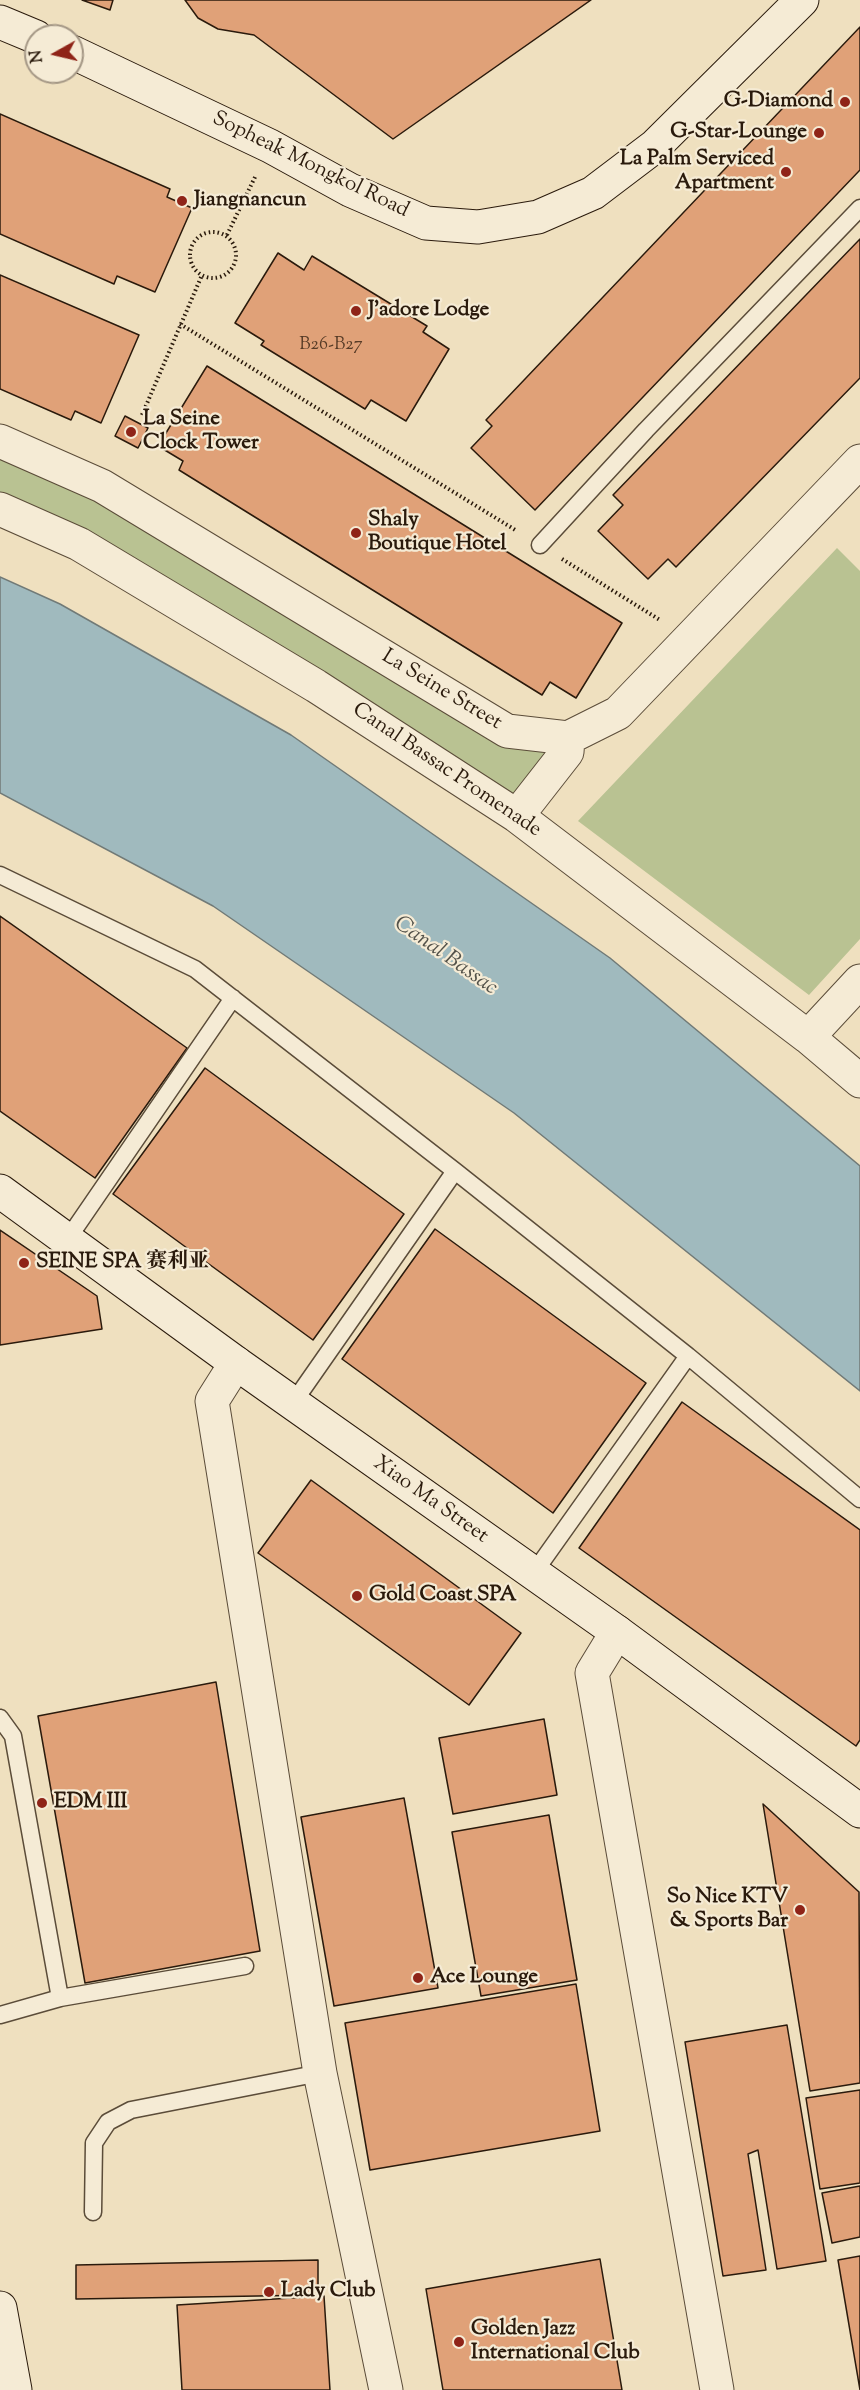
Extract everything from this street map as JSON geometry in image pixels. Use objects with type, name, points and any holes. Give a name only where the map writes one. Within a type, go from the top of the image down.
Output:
[{"type":"street","name":"Sopheak Mongkol Road","points":[[84,58],[270,146],[350,190],[426,223],[478,227],[538,217],[593,193],[655,146],[802,0]]},
{"type":"street","points":[[0,22],[24,32]]},
{"type":"street","name":"La Seine Street","points":[[0,441],[102,486],[507,731],[567,738]]},
{"type":"street","points":[[517,816],[567,752],[567,738],[618,713],[860,461]]},
{"type":"street","name":"Canal Bassac Promenade","points":[[0,509],[79,544],[316,686],[517,816],[808,1037],[860,1081]]},
{"type":"street","points":[[808,1037],[860,981]]},
{"type":"street","name":"Xiao Ma Street","points":[[0,1191],[236,1363],[857,1804]]},
{"type":"street","points":[[236,1363],[212,1401],[320,2073],[386,2390]]},
{"type":"street","points":[[617,1632],[592,1673],[717,2390]]},
{"type":"street","points":[[0,2308],[15,2390]]},
{"type":"lane","points":[[540,545],[646,430],[860,208]]},
{"type":"lane","points":[[0,875],[195,969],[688,1356],[860,1499]]},
{"type":"lane","points":[[67,1240],[233,998]]},
{"type":"lane","points":[[293,1403],[455,1171]]},
{"type":"lane","points":[[533,1574],[688,1356]]},
{"type":"lane","points":[[0,1718],[13,1736],[60,1998]]},
{"type":"lane","points":[[0,2015],[60,1998],[245,1966]]},
{"type":"lane","points":[[93,2212],[94,2143],[108,2122],[131,2110],[320,2073]]},
{"type":"path","points":[[227,235],[270,146]]},
{"type":"path","points":[[211,231],[227,235],[237,252],[232,269],[218,277],[202,275],[196,270],[190,258],[193,244],[197,238],[211,231]]},
{"type":"path","points":[[142,415],[202,275]]},
{"type":"path","points":[[180,324],[690,638]]},
{"type":"green space","points":[[0,441],[507,731],[568,738],[517,816],[0,509]]},
{"type":"green space","points":[[837,548],[860,571],[860,939],[809,995],[578,821]]},
{"type":"water","name":"Canal Bassac","points":[[0,577],[60,604],[291,735],[610,958],[860,1166],[860,1391],[514,1113],[213,906],[0,793]]},
{"type":"building","points":[[82,0],[113,0],[110,10]]},
{"type":"building","points":[[185,0],[591,0],[393,139],[254,35],[218,29],[198,18]]},
{"type":"building","points":[[860,27],[860,170],[535,510],[471,448],[492,426],[486,420]]},
{"type":"building","points":[[0,114],[170,189],[167,197],[192,208],[155,292],[117,276],[114,284],[0,234]]},
{"type":"building","points":[[860,239],[860,378],[676,567],[668,559],[648,579],[598,531],[623,505],[613,495]]},
{"type":"building","points":[[278,253],[304,270],[312,256],[427,326],[423,332],[449,349],[406,421],[371,400],[365,409],[261,345],[264,341],[235,323]]},
{"type":"building","points":[[0,275],[139,335],[101,423],[75,411],[71,420],[0,389]]},
{"type":"building","points":[[207,366],[622,623],[576,698],[550,682],[542,695],[179,470],[183,461],[158,446]]},
{"type":"building","name":"La Seine Clock Tower","points":[[125,416],[148,428],[138,448],[115,436]]},
{"type":"building","points":[[0,916],[187,1048],[95,1178],[0,1111]]},
{"type":"building","points":[[205,1068],[404,1214],[313,1340],[113,1194]]},
{"type":"building","points":[[435,1229],[646,1383],[553,1513],[342,1359]]},
{"type":"building","name":"SEINE SPA 赛利亚","points":[[0,1230],[97,1296],[102,1329],[0,1345]]},
{"type":"building","points":[[682,1402],[860,1530],[860,1740],[856,1746],[579,1548]]},
{"type":"building","points":[[311,1480],[521,1633],[469,1705],[258,1553]]},
{"type":"building","points":[[216,1682],[260,1951],[85,1983],[38,1716]]},
{"type":"building","points":[[544,1719],[557,1795],[453,1814],[439,1738]]},
{"type":"building","points":[[404,1798],[438,1988],[334,2006],[301,1817]]},
{"type":"building","points":[[763,1804],[859,1892],[860,2083],[810,2091]]},
{"type":"building","points":[[549,1815],[577,1980],[481,1996],[452,1832]]},
{"type":"building","points":[[576,1984],[600,2131],[370,2170],[345,2023]]},
{"type":"building","points":[[787,2025],[826,2261],[777,2269],[758,2150],[748,2154],[766,2270],[723,2276],[685,2042]]},
{"type":"building","points":[[860,2090],[860,2183],[820,2189],[806,2098]]},
{"type":"building","points":[[860,2186],[860,2237],[832,2243],[822,2193]]},
{"type":"building","points":[[860,2256],[860,2390],[838,2260]]},
{"type":"building","points":[[600,2259],[622,2390],[443,2390],[426,2289]]},
{"type":"building","points":[[318,2260],[318,2295],[76,2299],[76,2265]]},
{"type":"building","points":[[324,2296],[330,2390],[182,2390],[177,2305]]},
{"type":"place","name":"G-Diamond","points":[[845,102]]},
{"type":"place","name":"G-Star-Lounge","points":[[819,133]]},
{"type":"place","name":"La Palm Serviced Apartment","points":[[786,172]]},
{"type":"place","name":"Jiangnancun","points":[[182,201]]},
{"type":"place","name":"J'adore Lodge","points":[[356,311]]},
{"type":"place","name":"La Seine Clock Tower","points":[[131,432]]},
{"type":"place","name":"Shaly Boutique Hotel","points":[[356,533]]},
{"type":"place","name":"SEINE SPA 赛利亚","points":[[24,1263]]},
{"type":"place","name":"Gold Coast SPA","points":[[357,1596]]},
{"type":"place","name":"EDM III","points":[[42,1803]]},
{"type":"place","name":"So Nice KTV & Sports Bar","points":[[800,1910]]},
{"type":"place","name":"Ace Lounge","points":[[418,1978]]},
{"type":"place","name":"Lady Club","points":[[269,2292]]},
{"type":"place","name":"Golden Jazz International Club","points":[[459,2342]]}]
